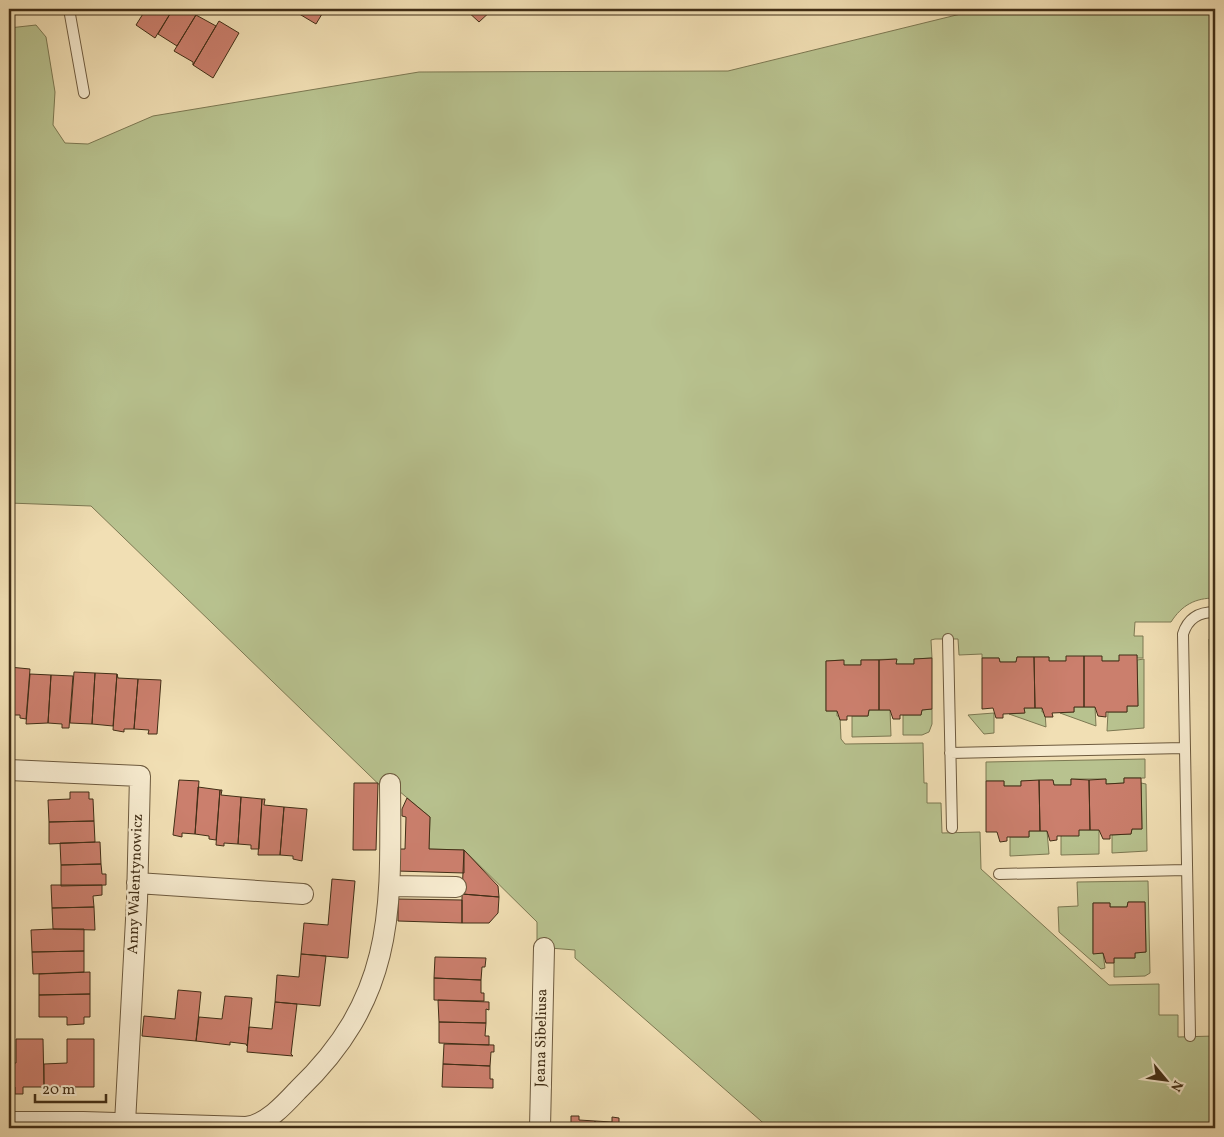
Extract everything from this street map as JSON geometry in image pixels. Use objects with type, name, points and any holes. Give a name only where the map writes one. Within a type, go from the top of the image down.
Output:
[{"type":"street","name":"Anny Walentynowicz","points":[[9,770],[140,776],[138,882],[125,1123]]},
{"type":"street","points":[[9,1122],[125,1123],[246,1128],[260,1123],[304,1085],[331,1054],[363,1006],[381,954],[391,886],[390,784]]},
{"type":"street","points":[[138,882],[303,894]]},
{"type":"street","points":[[391,886],[456,886]]},
{"type":"street","name":"Jeana Sibeliusa","points":[[540,1128],[544,948]]},
{"type":"lane","points":[[69,9],[84,93]]},
{"type":"lane","points":[[1190,1036],[1183,634],[1185,626],[1195,616],[1205,612],[1215,612]]},
{"type":"lane","points":[[948,639],[952,828]]},
{"type":"lane","points":[[950,753],[1184,748]]},
{"type":"lane","points":[[999,874],[1186,870]]},
{"type":"green space","points":[[981,9],[1215,9],[1215,598],[1201,599],[1184,607],[1171,622],[1135,622],[1134,636],[1143,636],[1143,658],[1137,658],[1137,655],[1119,661],[1049,661],[1049,657],[1017,657],[1016,662],[1000,662],[999,658],[982,658],[982,654],[959,655],[958,639],[935,639],[931,640],[932,658],[914,659],[914,664],[896,664],[896,659],[861,660],[861,665],[844,665],[843,660],[826,661],[826,711],[837,711],[837,716],[840,716],[841,739],[845,744],[923,743],[924,783],[927,783],[927,803],[941,803],[942,833],[980,832],[981,869],[1109,985],[1159,984],[1159,1015],[1178,1015],[1178,1037],[1215,1036],[1215,1128],[769,1128],[575,958],[575,950],[537,947],[537,922],[464,850],[429,849],[430,817],[399,791],[394,799],[91,506],[9,503],[9,28],[36,25],[46,37],[55,92],[53,125],[65,143],[88,144],[153,116],[419,72],[728,71]]},
{"type":"green space","points":[[1215,634],[1215,933],[1209,639]]},
{"type":"green space","points":[[1144,659],[1144,728],[1107,731],[1108,712],[1127,712],[1127,706],[1138,706],[1137,660]]},
{"type":"green space","points":[[1074,707],[1095,707],[1096,726],[1060,713],[1074,712]]},
{"type":"green space","points":[[1024,708],[1042,708],[1042,712],[1045,712],[1046,727],[1009,714],[1024,713]]},
{"type":"green space","points":[[932,709],[932,724],[929,732],[922,735],[903,735],[903,715],[921,715],[922,710]]},
{"type":"green space","points":[[869,710],[890,710],[891,736],[852,737],[852,716],[868,716]]},
{"type":"green space","points":[[994,713],[994,733],[984,734],[968,715]]},
{"type":"green space","points":[[1145,759],[1145,778],[1124,778],[1124,783],[1106,784],[1106,779],[1071,779],[1071,785],[1054,785],[1053,780],[1021,781],[1021,786],[1004,786],[1004,781],[986,781],[986,762]]},
{"type":"green space","points":[[1141,783],[1146,784],[1147,851],[1112,853],[1112,835],[1131,834],[1132,829],[1142,829]]},
{"type":"green space","points":[[1079,830],[1099,830],[1099,854],[1061,855],[1061,836]]},
{"type":"green space","points":[[1029,831],[1047,831],[1049,854],[1010,856],[1010,837],[1029,837]]},
{"type":"green space","points":[[1148,881],[1150,973],[1145,976],[1114,977],[1114,958],[1135,958],[1135,953],[1146,952],[1145,902],[1128,902],[1127,907],[1110,907],[1110,903],[1093,903],[1093,953],[1103,953],[1105,968],[1101,969],[1059,932],[1058,907],[1078,906],[1077,882]]},
{"type":"building","points":[[146,9],[173,9],[155,38],[136,25]]},
{"type":"building","points":[[173,9],[199,10],[177,46],[158,34]]},
{"type":"building","points":[[298,9],[325,9],[316,24],[296,12]]},
{"type":"building","points":[[465,9],[493,9],[479,22]]},
{"type":"building","points":[[196,15],[216,26],[193,65],[193,62],[174,51]]},
{"type":"building","points":[[219,21],[239,33],[213,78],[193,65]]},
{"type":"building","points":[[1119,655],[1137,655],[1138,706],[1127,706],[1127,712],[1106,712],[1106,717],[1098,716],[1095,707],[1084,707],[1084,656],[1102,656],[1102,661],[1119,661]]},
{"type":"building","points":[[1066,656],[1084,656],[1084,707],[1074,707],[1074,712],[1052,713],[1053,717],[1045,717],[1042,708],[1035,708],[1034,657],[1049,657],[1049,661],[1066,661]]},
{"type":"building","points":[[1017,657],[1034,657],[1035,708],[1024,708],[1025,713],[1003,714],[1003,718],[996,718],[993,708],[982,709],[982,658],[999,658],[1000,662],[1016,662]]},
{"type":"building","points":[[932,658],[932,709],[922,710],[921,715],[900,715],[900,719],[893,719],[890,710],[879,710],[879,660],[897,659],[896,664],[914,664],[914,659]]},
{"type":"building","points":[[844,660],[844,665],[861,665],[861,660],[879,660],[879,710],[869,710],[868,716],[847,716],[847,720],[840,720],[837,711],[826,711],[826,661]]},
{"type":"building","points":[[9,667],[30,669],[26,719],[20,718],[20,715],[9,715]]},
{"type":"building","points":[[74,672],[95,673],[92,724],[70,723]]},
{"type":"building","points":[[95,673],[117,674],[113,726],[92,724]]},
{"type":"building","points":[[30,674],[51,675],[48,723],[26,724]]},
{"type":"building","points":[[117,674],[118,678],[138,679],[134,729],[124,729],[124,732],[113,730]]},
{"type":"building","points":[[51,675],[73,676],[69,728],[62,728],[62,724],[48,723]]},
{"type":"building","points":[[138,679],[161,680],[157,734],[148,734],[149,730],[134,729]]},
{"type":"building","points":[[1124,778],[1141,778],[1142,829],[1132,829],[1131,834],[1110,835],[1110,839],[1103,839],[1099,830],[1090,830],[1089,780],[1106,779],[1106,784],[1124,783]]},
{"type":"building","points":[[1071,779],[1089,780],[1090,830],[1079,830],[1079,836],[1057,836],[1057,840],[1050,841],[1047,831],[1040,831],[1039,780],[1053,780],[1054,785],[1071,785]]},
{"type":"building","points":[[179,780],[199,781],[195,834],[182,833],[182,837],[173,835]]},
{"type":"building","points":[[1039,780],[1040,831],[1029,831],[1029,837],[1007,837],[1007,841],[1000,842],[997,832],[986,832],[986,781],[1004,781],[1004,786],[1021,786],[1021,781]]},
{"type":"building","points":[[354,783],[378,783],[376,850],[353,850]]},
{"type":"building","points":[[198,787],[220,790],[216,840],[209,839],[209,836],[195,834]]},
{"type":"building","points":[[220,790],[222,790],[221,795],[241,797],[238,844],[224,843],[224,846],[216,845]]},
{"type":"building","points":[[70,792],[89,792],[89,799],[93,799],[94,821],[49,822],[48,800],[70,799]]},
{"type":"building","points":[[241,797],[262,799],[259,849],[251,849],[251,845],[238,844]]},
{"type":"building","points":[[407,798],[430,817],[429,849],[464,850],[464,873],[397,871],[398,849],[405,849],[406,817],[402,816],[402,809]]},
{"type":"building","points":[[262,799],[265,799],[264,805],[284,807],[280,855],[258,855]]},
{"type":"building","points":[[284,807],[307,809],[302,861],[293,859],[293,856],[280,855]]},
{"type":"building","points":[[94,821],[95,842],[49,844],[49,822]]},
{"type":"building","points":[[100,842],[101,864],[61,865],[60,843]]},
{"type":"building","points":[[464,850],[498,886],[499,897],[462,894]]},
{"type":"building","points":[[101,864],[102,874],[106,874],[106,885],[61,886],[61,865]]},
{"type":"building","points":[[332,879],[355,881],[348,958],[301,954],[304,923],[328,925]]},
{"type":"building","points":[[51,885],[102,885],[102,895],[93,896],[94,907],[52,908]]},
{"type":"building","points":[[462,894],[499,897],[498,913],[489,923],[462,923]]},
{"type":"building","points":[[398,899],[462,900],[462,923],[398,921]]},
{"type":"building","points":[[1128,902],[1145,902],[1146,952],[1135,953],[1135,958],[1114,958],[1114,963],[1106,963],[1103,953],[1093,954],[1093,903],[1110,903],[1110,907],[1127,907]]},
{"type":"building","points":[[94,907],[95,930],[53,929],[52,908]]},
{"type":"building","points":[[84,929],[84,951],[32,952],[31,930]]},
{"type":"building","points":[[84,951],[84,972],[33,974],[32,952]]},
{"type":"building","points":[[301,954],[326,956],[320,1006],[275,1002],[277,975],[299,977]]},
{"type":"building","points":[[435,957],[486,958],[485,967],[482,967],[481,980],[434,978]]},
{"type":"building","points":[[90,972],[90,994],[39,995],[39,974]]},
{"type":"building","points":[[434,978],[481,980],[481,993],[484,993],[484,1001],[434,1000]]},
{"type":"building","points":[[178,990],[201,992],[196,1041],[142,1036],[144,1016],[175,1019]]},
{"type":"building","points":[[90,994],[90,1017],[84,1017],[84,1024],[67,1025],[67,1017],[39,1017],[39,995]]},
{"type":"building","points":[[225,996],[252,998],[247,1046],[246,1044],[230,1042],[230,1045],[196,1041],[199,1017],[222,1019]]},
{"type":"building","points":[[438,1000],[489,1002],[489,1010],[486,1009],[486,1023],[439,1022]]},
{"type":"building","points":[[275,1002],[297,1004],[291,1054],[293,1056],[247,1052],[249,1027],[272,1029]]},
{"type":"building","points":[[439,1022],[486,1023],[485,1036],[489,1036],[489,1045],[439,1043]]},
{"type":"building","points":[[16,1039],[43,1039],[44,1087],[23,1087],[23,1094],[15,1094],[15,1087],[9,1087],[9,1063],[16,1063]]},
{"type":"building","points":[[67,1039],[94,1039],[94,1087],[75,1087],[75,1095],[67,1095],[67,1087],[44,1087],[44,1064],[67,1063]]},
{"type":"building","points":[[444,1044],[494,1045],[494,1052],[491,1052],[490,1066],[443,1064]]},
{"type":"building","points":[[443,1064],[490,1066],[490,1079],[493,1079],[493,1088],[442,1087]]},
{"type":"building","points":[[571,1116],[579,1116],[579,1120],[595,1121],[595,1128],[571,1128]]},
{"type":"building","points":[[612,1117],[619,1118],[619,1128],[595,1128],[595,1121],[612,1122]]}]
